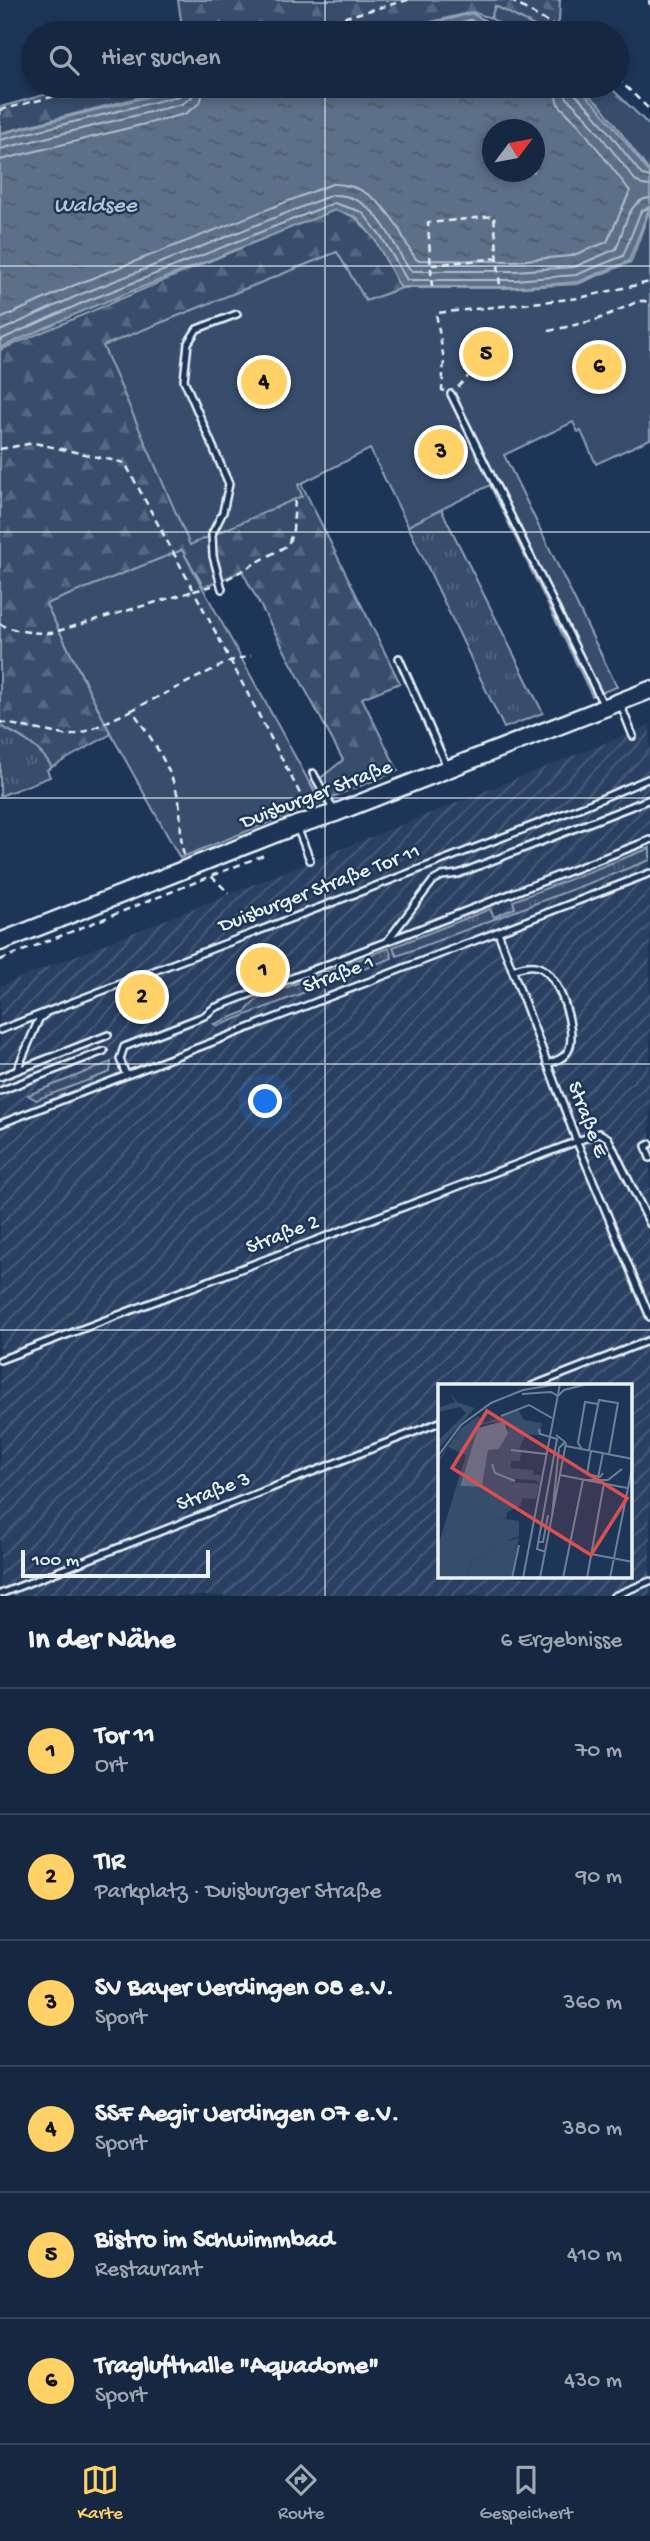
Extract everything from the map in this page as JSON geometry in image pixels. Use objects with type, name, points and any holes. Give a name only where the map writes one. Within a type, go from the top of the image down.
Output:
[{"type":"main road","name":"Duisburger Straße","points":[[0,942],[650,690]]},
{"type":"lane","points":[[221,586],[213,556],[212,534],[223,512],[229,484],[184,380],[188,344],[197,329],[237,314]]},
{"type":"lane","points":[[451,394],[612,704],[633,736]]},
{"type":"lane","points":[[400,658],[448,768]]},
{"type":"lane","points":[[313,773],[335,813]]},
{"type":"lane","name":"Duisburger Straße Tor 11","points":[[0,1030],[650,779]]},
{"type":"lane","points":[[388,940],[433,881],[442,876],[458,874],[650,799]]},
{"type":"lane","points":[[297,825],[310,860]]},
{"type":"lane","points":[[126,1075],[120,1059],[124,1047],[204,1016],[214,1008],[650,841]]},
{"type":"lane","name":"Straße 1","points":[[0,1124],[650,873]]},
{"type":"lane","name":"Straße E","points":[[498,932],[577,1142],[650,1317]]},
{"type":"lane","points":[[512,970],[524,966],[540,967],[551,976],[558,989],[572,1037],[564,1056],[547,1064]]},
{"type":"lane","points":[[17,1070],[39,1019],[47,1012]]},
{"type":"lane","points":[[0,1077],[108,1035]]},
{"type":"lane","points":[[0,1091],[104,1051]]},
{"type":"lane","name":"Straße 2","points":[[0,1360],[599,1133],[608,1138],[650,1224]]},
{"type":"lane","points":[[650,1144],[646,1146],[650,1158]]},
{"type":"lane","points":[[537,1384],[650,1340]]},
{"type":"lane","name":"Straße 3","points":[[0,1594],[438,1423]]},
{"type":"lane","points":[[614,1596],[650,1581]]},
{"type":"lane","points":[[13,1589],[16,1596]]},
{"type":"path","points":[[330,21],[408,0]]},
{"type":"path","points":[[510,0],[546,21]]},
{"type":"path","points":[[649,0],[650,5]]},
{"type":"path","points":[[629,90],[650,110]]},
{"type":"path","points":[[0,110],[48,98]]},
{"type":"path","points":[[432,287],[428,223],[495,216],[500,287]]},
{"type":"path","points":[[431,265],[498,258]]},
{"type":"path","points":[[478,366],[451,394],[442,390],[444,360],[436,313],[579,298],[650,282]]},
{"type":"path","points":[[549,331],[596,320],[639,301],[645,301],[650,306]]},
{"type":"path","points":[[0,449],[34,443],[125,463],[309,810]]},
{"type":"path","points":[[0,624],[33,633],[51,632],[221,586],[288,545],[293,530],[295,499]]},
{"type":"path","points":[[0,722],[68,736],[90,730],[230,661],[251,656]]},
{"type":"path","points":[[132,710],[146,730],[175,787],[185,858]]},
{"type":"path","points":[[211,876],[229,893]]},
{"type":"shaded area","points":[[650,725],[650,1596],[0,1596],[0,986]]},
{"type":"green space","points":[[178,0],[560,0],[559,21],[524,21],[495,6],[491,18],[472,12],[435,21],[181,21]]},
{"type":"green space","points":[[495,6],[524,21],[495,21],[491,18]]},
{"type":"green space","points":[[33,98],[136,98],[0,133],[0,107]]},
{"type":"green space","points":[[592,98],[621,98],[650,126],[650,172]]},
{"type":"green space","points":[[335,208],[356,218],[376,240],[402,288],[366,301],[337,252],[103,346],[301,496],[297,485],[301,483],[400,683],[362,698],[398,771],[320,802],[310,782],[318,780],[343,760],[242,571],[204,587],[182,550],[46,604],[111,734],[52,767],[29,743],[0,726],[0,350]]},
{"type":"green space","points":[[650,209],[650,439],[596,464],[581,431],[578,432],[573,422],[504,455],[617,687],[592,696],[490,485],[408,526],[370,449],[298,485],[302,496],[190,545],[103,346],[337,252],[366,301],[402,288],[506,288],[578,284],[631,262]]},
{"type":"green space","points":[[441,509],[543,713],[504,728],[408,526]]},
{"type":"green space","points":[[182,550],[320,802],[180,858],[111,734],[46,604]]},
{"type":"green space","points":[[0,726],[23,738],[42,754],[52,767],[47,770],[50,777],[0,796]]},
{"type":"green space","points":[[650,848],[650,860],[397,956],[393,947],[490,909],[494,917],[515,908],[513,901]]},
{"type":"green space","points":[[389,948],[392,958],[218,1026],[214,1024],[245,1012],[258,998]]},
{"type":"green space","points":[[111,1062],[110,1072],[36,1100],[28,1095]]},
{"type":"water","points":[[471,13],[486,21],[443,21]]},
{"type":"water","name":"Waldsee","points":[[143,98],[589,98],[650,174],[650,206],[629,261],[578,282],[516,287],[400,287],[375,240],[357,217],[335,210],[85,310],[0,348],[0,134]]},
{"type":"place","name":"Bistro im Schwimmbad","points":[[486,354]]},
{"type":"place","name":"Traglufthalle \"Aquadome\"","points":[[599,367]]},
{"type":"place","name":"SSF Aegir Uerdingen 07 e.V.","points":[[264,382]]},
{"type":"place","name":"SV Bayer Uerdingen 08 e.V.","points":[[441,452]]},
{"type":"place","name":"Tor 11","points":[[263,970]]},
{"type":"place","name":"TIR","points":[[142,997]]}]
